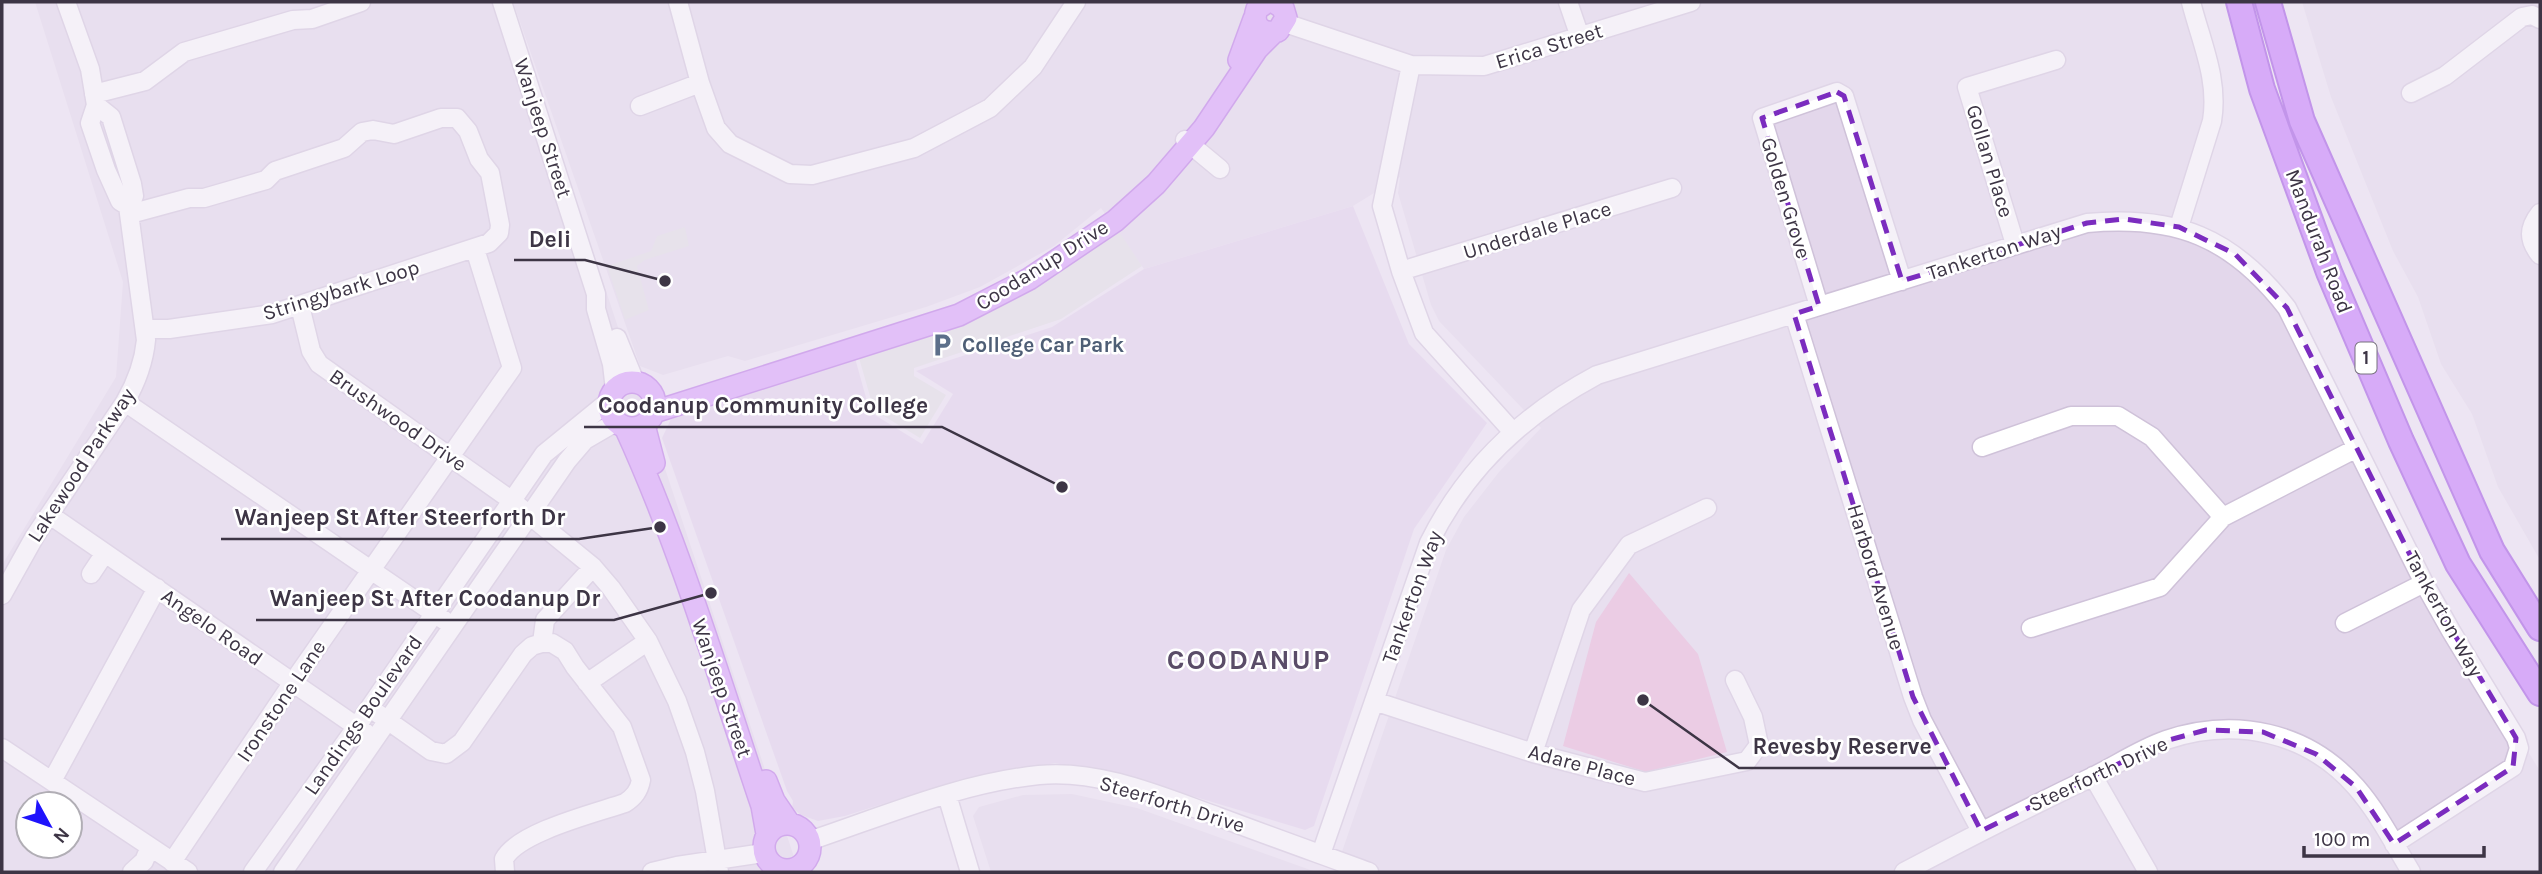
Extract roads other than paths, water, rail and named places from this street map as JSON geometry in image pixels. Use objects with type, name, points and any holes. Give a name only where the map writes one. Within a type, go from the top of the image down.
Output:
[{"type":"highway","name":"Mandurah Road","points":[[2239,2],[2262,89],[2329,272],[2401,440],[2458,564],[2540,693]]},
{"type":"highway","name":"Mandurah Road","points":[[2268,2],[2302,121],[2492,551],[2540,628]]},
{"type":"main road","name":"Coodanup Drive","points":[[638,417],[687,392],[887,330],[986,293],[1035,266],[1100,222],[1188,142],[1219,108],[1257,49],[1272,11]]},
{"type":"main road","points":[[646,387],[638,417],[609,409],[620,391],[646,387]]},
{"type":"main road","name":"Wanjeep Street","points":[[638,417],[774,801],[789,823]]},
{"type":"main road","name":"Wanjeep Street","points":[[638,417],[662,514],[762,806],[765,843]]},
{"type":"main road","points":[[789,823],[802,829],[810,848],[805,867],[783,871],[770,864],[765,843],[777,825],[789,823]]},
{"type":"street","name":"Lakewood Parkway","points":[[2,595],[50,515],[125,402],[142,361],[146,340],[129,210],[134,196],[132,184],[111,117],[95,100],[90,69],[66,2]]},
{"type":"street","points":[[95,100],[145,80],[184,52],[293,20],[312,19],[361,2]]},
{"type":"street","name":"Wanjeep Street","points":[[502,2],[596,294],[596,309],[620,391]]},
{"type":"street","points":[[681,3],[700,83],[716,128],[730,144],[790,174],[812,175],[914,148],[990,108],[1033,67],[1076,2]]},
{"type":"street","points":[[1568,2],[1580,37]]},
{"type":"street","name":"Erica Street","points":[[1272,11],[1411,65],[1484,66],[1691,2]]},
{"type":"street","points":[[2179,227],[2212,121],[2215,103],[2213,78],[2191,2]]},
{"type":"street","points":[[2411,93],[2445,76],[2522,17],[2532,15],[2540,19]]},
{"type":"street","name":"Gollan Place","points":[[2015,244],[1967,87],[2056,60]]},
{"type":"street","points":[[1411,65],[1382,206],[1401,271],[1424,333],[1512,431]]},
{"type":"street","points":[[640,106],[700,83]]},
{"type":"street","name":"Golden Grove","points":[[1819,306],[1762,118],[1837,92],[1844,96],[1902,281]]},
{"type":"street","name":"Stringybark Loop","points":[[129,210],[189,198],[204,198],[266,180],[275,171],[337,151],[362,132],[373,130],[394,134],[440,118],[457,118],[468,131],[480,159],[490,173],[500,225],[499,233],[489,243],[300,306],[272,314],[145,330]]},
{"type":"street","points":[[1188,142],[1220,169]]},
{"type":"street","name":"Underdale Place","points":[[1401,271],[1672,188]]},
{"type":"street","points":[[2540,213],[2530,229],[2531,240],[2540,255]]},
{"type":"street","name":"Tankerton Way","points":[[1321,854],[1429,543],[1463,486],[1512,431],[1545,405],[1597,375],[2015,244],[2087,223],[2123,219],[2179,227],[2235,254],[2268,284],[2287,308],[2424,583],[2510,726],[2519,748],[2513,767],[2394,844]]},
{"type":"street","name":"Ironstone Lane","points":[[172,862],[370,570],[512,368],[475,248]]},
{"type":"street","name":"Brushwood Drive","points":[[300,306],[311,351],[319,364],[530,514],[593,568],[611,588],[648,640],[677,701],[695,752],[708,807],[717,866]]},
{"type":"street","name":"Harbord Avenue","points":[[1794,314],[1913,697],[1922,720],[1981,831]]},
{"type":"street","name":"Landings Boulevard","points":[[253,872],[370,708],[544,454],[620,391]]},
{"type":"street","points":[[125,402],[453,626]]},
{"type":"street","points":[[1982,447],[2071,416],[2118,416],[2152,437],[2223,517]]},
{"type":"street","name":"Landings Boulevard","points":[[283,872],[567,461],[585,440],[638,417]]},
{"type":"street","points":[[2031,628],[2160,587],[2223,517],[2357,448]]},
{"type":"street","points":[[1533,753],[1581,610],[1629,545],[1707,508]]},
{"type":"street","name":"Angelo Road","points":[[50,515],[374,739]]},
{"type":"street","points":[[91,573],[106,553]]},
{"type":"street","points":[[542,643],[545,620],[593,568]]},
{"type":"street","points":[[2345,623],[2424,583]]},
{"type":"street","points":[[52,782],[157,588]]},
{"type":"street","points":[[587,683],[648,640]]},
{"type":"street","points":[[370,708],[431,751],[446,754],[454,751],[523,654],[532,646],[542,643],[559,645],[622,727],[641,780],[640,787],[632,799],[625,803],[522,840],[507,853],[504,859],[505,872]]},
{"type":"street","name":"Adare Place","points":[[1374,701],[1533,753],[1645,782],[1747,761],[1759,745],[1753,717],[1735,680]]},
{"type":"street","name":"Steerforth Drive","points":[[1905,872],[1981,831],[2165,741],[2206,730],[2245,729],[2263,732],[2297,744],[2330,763],[2356,787],[2411,872]]},
{"type":"street","points":[[2,748],[188,872]]},
{"type":"street","name":"Steerforth Drive","points":[[809,841],[947,795],[1004,780],[1042,775],[1072,775],[1141,790],[1369,872]]},
{"type":"street","points":[[2093,776],[2148,872]]},
{"type":"street","points":[[947,795],[970,872]]},
{"type":"street","points":[[652,872],[717,866],[765,843]]},
{"type":"street","points":[[132,872],[144,861],[150,847]]},
{"type":"place","name":"Deli","points":[[665,281]]},
{"type":"place","name":"College Car Park","points":[[942,345]]},
{"type":"place","name":"Coodanup Community College","points":[[1062,487]]},
{"type":"place","name":"Wanjeep St After Steerforth Dr","points":[[660,527]]},
{"type":"place","name":"Wanjeep St After Coodanup Dr","points":[[711,593]]},
{"type":"place","name":"Revesby Reserve","points":[[1643,700]]},
{"type":"district","name":"COODANUP","points":[[1249,659]]}]
